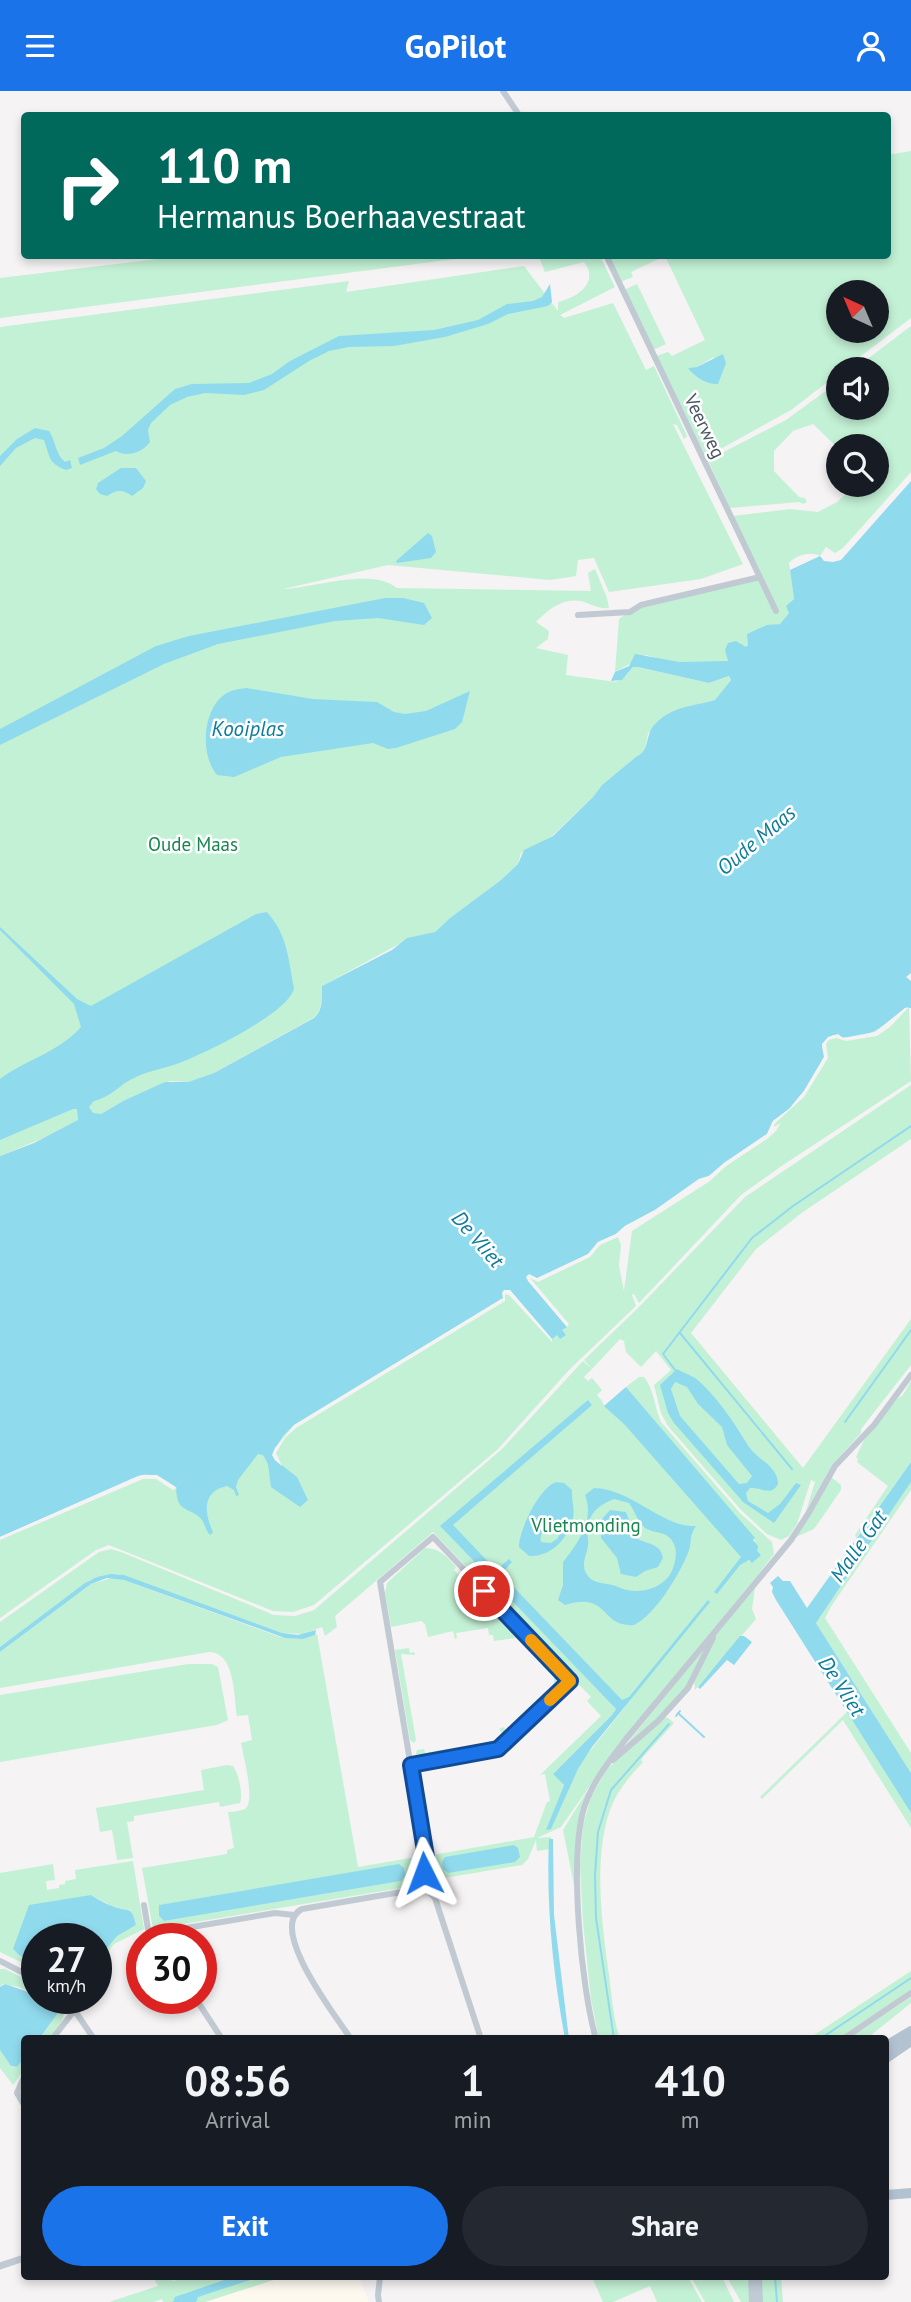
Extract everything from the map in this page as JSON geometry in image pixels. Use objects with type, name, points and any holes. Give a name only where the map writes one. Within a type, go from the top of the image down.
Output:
[{"type":"main road","points":[[889,2044],[911,2031]]},
{"type":"main road","points":[[889,2056],[911,2041]]},
{"type":"main road","points":[[889,2189],[911,2190]]},
{"type":"main road","points":[[889,2194],[911,2190]]},
{"type":"main road","points":[[752,2280],[753,2302]]},
{"type":"main road","points":[[758,2280],[759,2302]]},
{"type":"street","points":[[503,91],[517,112]]},
{"type":"street","name":"Veerweg","points":[[608,259],[776,611]]},
{"type":"street","points":[[578,614],[630,613],[641,605],[760,577]]},
{"type":"street","points":[[595,2035],[589,2008],[582,1944],[578,1852],[585,1806],[608,1763],[799,1528],[838,1462],[874,1425],[911,1375]]},
{"type":"street","points":[[348,2035],[303,1965],[294,1940],[292,1924],[294,1915],[302,1909],[407,1891],[424,1873],[426,1862],[380,1582],[433,1537],[570,1681],[498,1749],[411,1765]]},
{"type":"street","points":[[608,1763],[658,1721],[687,1689],[716,1629]]},
{"type":"street","points":[[418,1882],[435,1898],[480,2035]]},
{"type":"street","points":[[144,1905],[148,1923]]},
{"type":"street","points":[[216,1923],[278,1913],[294,1915]]},
{"type":"street","points":[[0,1961],[21,1972]]},
{"type":"street","points":[[849,2035],[911,1993]]},
{"type":"street","points":[[55,2035],[72,2014]]},
{"type":"street","points":[[76,2014],[91,2035]]},
{"type":"street","points":[[206,2014],[219,2035]]},
{"type":"street","points":[[21,2083],[17,2091],[21,2099]]},
{"type":"street","points":[[0,2266],[21,2259]]},
{"type":"street","points":[[379,2302],[380,2280]]},
{"type":"shaded area","points":[[274,2280],[360,2280],[369,2302],[205,2302]]},
{"type":"green space","points":[[911,151],[911,318],[889,335],[889,280],[826,280],[826,343],[878,343],[860,357],[826,357],[826,383],[791,410],[706,457],[656,356],[668,352],[672,356],[705,340],[666,259],[891,259],[891,154]],"holes":[[[714,357],[717,384],[701,380],[689,368],[697,367]]]},
{"type":"green space","points":[[158,259],[455,259],[0,318],[0,278]]},
{"type":"green space","name":"Oude Maas","points":[[540,259],[601,259],[615,287],[560,315],[564,318],[613,303],[646,370],[654,366],[687,436],[684,439],[677,425],[673,424],[743,564],[701,579],[609,592],[594,558],[578,560],[576,576],[550,580],[388,565],[283,589],[342,580],[373,579],[397,588],[591,591],[588,573],[595,569],[609,608],[579,601],[565,602],[536,622],[549,631],[548,639],[536,648],[568,655],[566,675],[616,682],[626,676],[633,667],[638,667],[709,683],[729,676],[731,680],[715,700],[648,733],[643,752],[602,785],[552,836],[521,853],[518,864],[501,880],[435,932],[399,944],[322,986],[320,1007],[313,1018],[214,1073],[188,1082],[170,1081],[123,1101],[101,1114],[0,1156],[0,327],[349,281],[346,292],[524,266],[558,311],[558,302],[572,297],[588,283],[588,270],[584,262],[545,272]]},
{"type":"green space","points":[[609,259],[659,259],[631,272],[633,277],[620,282]]},
{"type":"green space","points":[[637,284],[666,344],[653,350],[624,290]]},
{"type":"green space","points":[[911,326],[911,472],[889,497],[889,434],[826,434],[826,436],[813,424],[793,431],[774,451],[774,471],[807,502],[730,508],[708,460],[786,420],[826,391],[826,420],[889,420],[889,357],[870,357]]},
{"type":"green space","points":[[842,497],[889,497],[843,548],[835,553],[826,547],[820,556],[804,555],[789,563],[794,599],[790,603],[790,612],[780,624],[767,626],[729,660],[700,664],[646,655],[615,672],[619,619],[634,608],[759,579],[733,516],[790,509],[818,512]]},
{"type":"green space","points":[[909,1007],[911,1081],[741,1195],[639,1303],[634,1294],[632,1295],[636,1306],[569,1370],[498,1449],[314,1605],[293,1612],[273,1611],[109,1545],[96,1550],[0,1618],[0,1539],[137,1478],[284,1428],[529,1278],[595,1241],[617,1235],[621,1245],[619,1266],[624,1291],[632,1231],[710,1181],[726,1166],[775,1132],[781,1123],[765,1132],[795,1103],[812,1079],[822,1053],[823,1040]]},
{"type":"green space","points":[[911,1085],[911,1139],[803,1212],[756,1249],[691,1333],[803,1468],[911,1319],[911,1365],[861,1429],[861,1433],[832,1465],[806,1511],[815,1482],[811,1480],[797,1524],[789,1536],[781,1540],[767,1534],[741,1510],[668,1426],[661,1413],[654,1385],[671,1370],[656,1351],[641,1367],[626,1352],[624,1341],[620,1339],[592,1369],[584,1360],[745,1197]]},
{"type":"green space","name":"Vlietmonding","points":[[583,1361],[592,1369],[584,1377],[588,1381],[592,1378],[602,1390],[597,1395],[602,1403],[628,1426],[746,1560],[752,1562],[757,1551],[754,1538],[626,1387],[639,1377],[644,1377],[661,1422],[740,1513],[772,1542],[774,1554],[619,1744],[561,1827],[537,1838],[551,1837],[551,1849],[537,1851],[536,1840],[528,1859],[522,1865],[444,1878],[431,1885],[428,1878],[433,1855],[534,1837],[547,1802],[550,1801],[545,1774],[540,1775],[601,1716],[587,1701],[591,1697],[433,1532],[335,1616],[337,1627],[325,1636],[322,1627],[303,1634],[282,1633],[118,1574],[90,1580],[0,1647],[0,1622],[99,1552],[111,1549],[274,1615],[295,1616],[314,1610],[502,1449]],"holes":[[[440,1526],[625,1707],[582,1761],[547,1830],[564,1785],[554,1773],[616,1709]]]},
{"type":"green space","points":[[911,1381],[911,1462],[856,1538],[855,1535],[888,1486],[857,1462],[856,1457],[865,1438],[903,1395]]},
{"type":"green space","points":[[831,1477],[841,1485],[841,1490],[814,1529],[796,1537]]},
{"type":"green space","points":[[911,1482],[911,1490],[825,1618],[911,1753],[911,1773],[816,1623]]},
{"type":"green space","points":[[425,1548],[439,1551],[449,1560],[456,1567],[454,1570],[531,1646],[531,1653],[516,1638],[494,1641],[488,1628],[456,1633],[455,1639],[453,1631],[428,1637],[425,1624],[421,1621],[391,1627],[385,1593],[387,1583]]},
{"type":"green space","points":[[112,1578],[280,1637],[303,1639],[317,1634],[358,1867],[422,1856],[419,1872],[401,1888],[189,1923],[152,1923],[142,1868],[227,1854],[227,1850],[234,1848],[228,1812],[245,1809],[248,1805],[248,1778],[241,1743],[252,1740],[248,1715],[237,1716],[232,1677],[224,1659],[209,1652],[0,1688],[0,1652],[91,1584]],"holes":[[[398,1865],[401,1881],[164,1921],[159,1916],[160,1905]]]},
{"type":"green space","points":[[755,1587],[752,1609],[756,1619],[695,1690],[694,1681],[717,1632]]},
{"type":"green space","points":[[710,1641],[687,1685],[671,1706],[617,1756]]},
{"type":"green space","points":[[409,1648],[410,1653],[414,1652],[415,1655],[401,1654],[416,1740],[414,1743],[410,1740],[395,1650]]},
{"type":"green space","points":[[545,1663],[556,1672],[557,1686],[513,1727],[510,1725],[554,1684],[554,1677],[542,1665]]},
{"type":"green space","points":[[188,1664],[212,1664],[218,1667],[228,1720],[217,1725],[0,1762],[0,1695]]},
{"type":"green space","points":[[847,1712],[911,1813],[911,1828],[843,1720],[762,1799],[760,1797]]},
{"type":"green space","points":[[664,1717],[674,1723],[644,1756],[641,1760],[643,1762],[620,1790],[610,1810],[605,1829],[600,1892],[613,2007],[619,2035],[598,2035],[591,1999],[580,1866],[583,1826],[591,1797],[607,1769]]},
{"type":"green space","points":[[504,1727],[507,1735],[492,1747],[425,1758],[416,1754],[417,1750],[424,1749],[425,1753],[494,1741],[502,1733],[499,1729]]},
{"type":"green space","points":[[233,1766],[237,1774],[241,1789],[240,1803],[220,1807],[219,1802],[134,1816],[134,1821],[127,1822],[133,1858],[117,1860],[112,1830],[100,1832],[96,1808],[204,1790],[201,1770]]},
{"type":"green space","points":[[587,1791],[583,1802],[575,1890],[563,1830]]},
{"type":"green space","points":[[133,1861],[143,1923],[135,1923],[130,1910],[113,1907],[91,1895],[51,1923],[21,1923],[21,1943],[13,1949],[21,1956],[21,1962],[0,1952],[0,1873],[53,1864],[55,1880],[46,1881],[47,1890],[59,1888],[65,1881],[76,1879],[75,1870]]},
{"type":"green space","points":[[126,1930],[126,1938],[112,1947],[112,1941]]},
{"type":"green space","points":[[0,1969],[21,1977],[21,1988],[3,1984],[0,1987]]},
{"type":"green space","points":[[911,1971],[911,1990],[844,2035],[814,2035]]},
{"type":"green space","points":[[911,1997],[911,2003],[871,2035],[854,2035]]},
{"type":"green space","points":[[57,2014],[64,2014],[51,2035],[42,2035]]},
{"type":"green space","points":[[0,2050],[12,2067],[17,2067],[21,2062],[21,2074],[13,2085],[0,2068]]},
{"type":"green space","points":[[155,2280],[274,2280],[205,2302],[163,2302],[162,2299],[154,2302],[109,2302],[158,2286]]},
{"type":"green space","points":[[593,2280],[690,2280],[702,2302],[657,2302],[650,2286],[613,2302],[603,2302]]},
{"type":"green space","points":[[693,2280],[723,2280],[734,2302],[705,2302]]},
{"type":"green space","points":[[729,2280],[748,2280],[751,2302],[741,2302]]},
{"type":"green space","points":[[760,2280],[781,2280],[783,2302],[761,2302]]},
{"type":"water","points":[[550,284],[552,302],[548,306],[508,314],[488,324],[445,337],[394,346],[349,347],[329,351],[264,390],[244,395],[205,393],[187,397],[170,405],[151,423],[148,430],[150,442],[143,449],[130,454],[116,451],[80,465],[78,458],[104,448],[122,436],[175,389],[192,384],[249,383],[272,374],[290,361],[339,336],[434,330],[478,320],[507,304],[533,301],[542,297]]},
{"type":"water","points":[[723,354],[726,363],[718,384],[701,380],[688,368],[697,367]]},
{"type":"water","points":[[35,428],[49,431],[59,455],[65,462],[70,460],[72,468],[66,470],[56,465],[50,459],[44,440],[35,438],[16,448],[0,466],[0,456],[17,439]]},
{"type":"water","points":[[121,468],[136,468],[146,481],[143,488],[132,496],[119,491],[107,496],[100,494],[96,489],[98,483]]},
{"type":"water","points":[[911,481],[911,973],[906,977],[911,981],[911,1008],[905,1008],[872,1032],[854,1037],[833,1035],[822,1046],[824,1057],[804,1091],[789,1109],[773,1121],[767,1134],[709,1176],[699,1179],[655,1210],[598,1242],[588,1254],[537,1279],[528,1275],[528,1281],[567,1327],[562,1330],[566,1335],[560,1339],[557,1335],[552,1339],[510,1290],[504,1290],[503,1298],[294,1425],[273,1452],[275,1460],[297,1477],[308,1500],[300,1507],[271,1487],[268,1464],[263,1455],[258,1454],[238,1480],[236,1487],[239,1495],[236,1496],[234,1490],[227,1486],[209,1498],[207,1510],[213,1532],[210,1535],[200,1518],[182,1507],[176,1487],[159,1477],[149,1475],[138,1476],[0,1537],[0,1156],[34,1143],[78,1120],[77,1109],[73,1109],[0,1140],[0,1079],[63,1043],[81,1027],[74,1004],[0,927],[77,999],[91,1006],[256,914],[267,912],[279,930],[286,948],[294,988],[289,998],[246,1031],[182,1062],[136,1077],[94,1101],[89,1107],[93,1113],[101,1114],[165,1082],[188,1082],[214,1073],[314,1018],[321,1007],[322,986],[392,950],[407,938],[435,932],[501,880],[518,864],[524,850],[553,836],[602,785],[641,754],[652,728],[662,718],[684,707],[715,700],[731,680],[729,676],[709,683],[633,667],[622,680],[611,681],[615,672],[629,666],[635,654],[680,662],[728,661],[725,650],[728,643],[736,641],[746,647],[747,634],[767,625],[780,624],[789,613],[786,606],[794,599],[790,570],[820,556],[824,561],[841,560]]},
{"type":"water","points":[[428,533],[432,536],[436,552],[431,558],[397,563],[396,561]]},
{"type":"water","points":[[385,598],[403,598],[424,603],[432,618],[424,625],[378,618],[335,621],[218,644],[164,664],[0,745],[0,729],[156,646],[189,636]]},
{"type":"water","name":"Kooiplas","points":[[246,688],[313,699],[377,702],[394,712],[405,714],[426,711],[470,691],[462,722],[455,729],[396,748],[388,749],[373,743],[281,757],[234,777],[217,775],[206,745],[208,721],[217,701],[225,694]]},
{"type":"water","points":[[677,1369],[697,1380],[721,1405],[753,1452],[775,1472],[778,1484],[775,1488],[769,1491],[750,1488],[746,1493],[748,1501],[768,1513],[780,1504],[796,1483],[801,1485],[774,1523],[743,1502],[674,1423],[668,1413],[660,1385]],"holes":[[[675,1382],[687,1387],[698,1404],[722,1427],[727,1445],[752,1476],[747,1483],[739,1484],[680,1416],[671,1389]]]},
{"type":"water","points":[[626,1387],[755,1538],[753,1540],[761,1555],[752,1563],[749,1560],[740,1565],[717,1594],[714,1592],[741,1557],[625,1425],[604,1406]]},
{"type":"water","points":[[588,1400],[592,1405],[453,1525],[496,1570],[509,1559],[512,1562],[501,1574],[622,1700],[629,1697],[708,1600],[710,1602],[592,1747],[578,1769],[551,1829],[546,1830],[564,1785],[553,1774],[616,1709],[440,1526]]},
{"type":"water","points":[[911,1462],[911,1482],[816,1623],[911,1773],[911,1813],[776,1600],[770,1583],[778,1576],[783,1581],[790,1581],[807,1608]]},
{"type":"water","points":[[556,1482],[564,1483],[572,1490],[574,1511],[571,1526],[563,1540],[551,1550],[537,1556],[529,1556],[519,1547],[522,1531],[531,1510]],"holes":[[[558,1520],[562,1523],[558,1538],[551,1543],[541,1542],[541,1535],[548,1526]]]},
{"type":"water","points":[[594,1488],[608,1490],[671,1521],[696,1526],[688,1553],[673,1583],[650,1612],[634,1625],[615,1621],[598,1606],[590,1603],[565,1605],[558,1600],[563,1585],[563,1562],[579,1539],[586,1522],[588,1504],[585,1495]],"holes":[[[614,1499],[629,1503],[644,1527],[669,1537],[676,1549],[674,1565],[667,1578],[656,1587],[642,1591],[596,1582],[587,1575],[584,1567],[588,1525],[593,1514],[601,1505]]]},
{"type":"water","points":[[610,1510],[626,1512],[636,1538],[659,1549],[663,1558],[658,1567],[636,1577],[621,1574],[617,1558],[601,1538],[602,1519]]},
{"type":"water","points":[[111,1574],[124,1575],[282,1633],[298,1635],[316,1630],[315,1635],[303,1639],[285,1638],[124,1580],[107,1578],[91,1584],[0,1652],[0,1647],[85,1583]]},
{"type":"water","points":[[740,1636],[752,1642],[734,1665],[727,1660],[700,1689],[698,1687]]},
{"type":"water","points":[[549,1839],[553,1839],[554,1915],[569,2035],[564,2035],[557,1990],[549,1889]]},
{"type":"water","points":[[514,1845],[518,1848],[520,1857],[515,1862],[448,1873],[443,1869],[442,1862],[445,1857]]},
{"type":"water","points":[[399,1864],[404,1868],[405,1875],[401,1881],[164,1921],[159,1916],[159,1905]]},
{"type":"water","points":[[91,1895],[109,1905],[128,1910],[135,1923],[126,1923],[126,1931],[112,1942],[112,1923],[22,1923],[29,1905]]},
{"type":"water","points":[[21,1927],[21,1956],[13,1949]]},
{"type":"water","points":[[5,1984],[21,1990],[21,2014],[57,2014],[42,2035],[21,2035],[21,2062],[17,2067],[11,2066],[0,2050],[0,1987]]},
{"type":"water","points":[[224,2280],[250,2280],[198,2297],[196,2302],[173,2302],[175,2297]]},
{"type":"pier","points":[[909,1007],[877,1036],[846,1041],[836,1038],[829,1040],[826,1044],[828,1058],[804,1097],[775,1123],[771,1135],[711,1179],[701,1182],[657,1213],[600,1245],[590,1257],[538,1282],[530,1278],[569,1324],[567,1327],[528,1281],[526,1277],[529,1274],[537,1278],[588,1254],[598,1242],[655,1210],[699,1179],[709,1176],[767,1134],[773,1121],[789,1109],[804,1091],[824,1057],[822,1044],[828,1037],[838,1034],[843,1038],[875,1032]]},
{"type":"pier","points":[[504,1290],[510,1290],[552,1342],[509,1295],[505,1294],[505,1301],[296,1428],[285,1438],[276,1453],[282,1466],[275,1460],[272,1455],[275,1448],[294,1425],[503,1298]]},
{"type":"pier","points":[[142,1475],[157,1475],[177,1488],[173,1490],[156,1479],[143,1479],[0,1540],[0,1537]]},
{"type":"waterway","points":[[675,1370],[663,1354],[752,1238],[793,1206],[911,1126]]},
{"type":"waterway","points":[[845,1422],[911,1330]]},
{"type":"waterway","points":[[680,1333],[792,1469]]},
{"type":"waterway","points":[[676,1716],[680,1711]]},
{"type":"waterway","points":[[678,1713],[704,1737]]},
{"type":"waterway","points":[[613,2035],[596,1918],[598,1832],[611,1790],[669,1724]]},
{"type":"waterway","points":[[826,2035],[911,1978]]},
{"type":"waterway","points":[[775,2280],[777,2302]]},
{"type":"slow traffic","points":[[531,1640],[570,1681],[550,1700]]},
{"type":"route","points":[[424,1873],[426,1857],[411,1765],[498,1749],[570,1681],[484,1591]]},
{"type":"water label","name":"De Vliet","points":[[478,1239]]},
{"type":"water label","name":"Malle Gat","points":[[858,1546]]},
{"type":"water label","name":"De Vliet","points":[[842,1686]]}]
